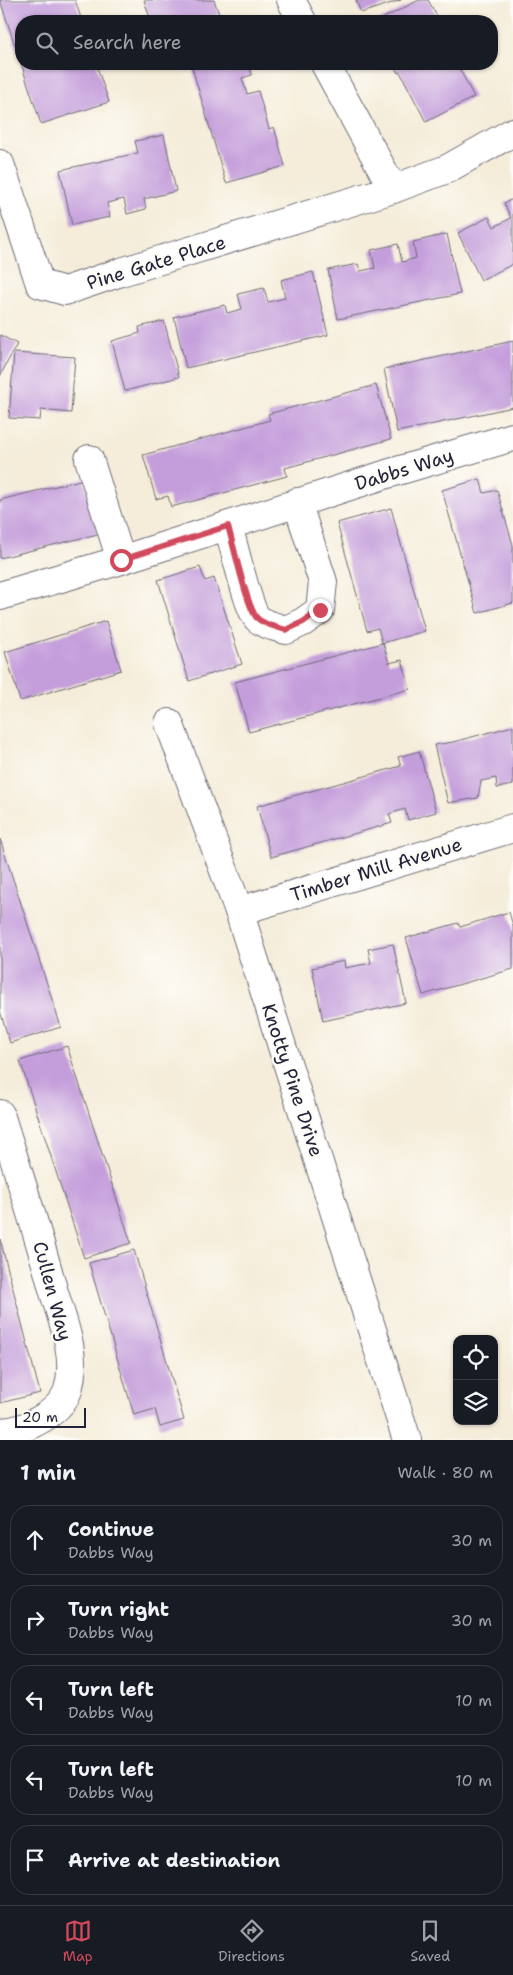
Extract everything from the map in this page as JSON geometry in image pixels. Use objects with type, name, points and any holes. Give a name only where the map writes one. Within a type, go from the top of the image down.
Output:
[{"type":"street","points":[[291,0],[299,15]]},
{"type":"street","points":[[328,70],[393,189]]},
{"type":"street","name":"Pine Gate Place","points":[[0,164],[40,284],[65,291],[121,272],[393,189],[447,169],[513,132]]},
{"type":"street","name":"Dabbs Way","points":[[0,596],[121,560],[297,502],[512,440]]},
{"type":"street","points":[[88,459],[121,560]]},
{"type":"street","points":[[228,526],[248,598],[257,618],[271,626],[286,630],[303,622],[320,610],[323,582],[297,502]]},
{"type":"street","name":"Knotty Pine Drive","points":[[169,723],[238,911],[408,1440]]},
{"type":"street","name":"Timber Mill Avenue","points":[[238,911],[513,828]]},
{"type":"street","name":"Cullen Way","points":[[0,1114],[43,1252],[72,1364],[69,1388],[63,1400],[52,1412],[32,1424],[12,1432],[0,1432]]},
{"type":"building","points":[[0,0],[75,0],[80,15],[15,15],[15,46]]},
{"type":"building","points":[[144,0],[214,0],[219,14],[216,15],[149,15]]},
{"type":"building","points":[[356,0],[401,0],[361,13]]},
{"type":"building","points":[[419,0],[428,0],[436,15],[390,15]]},
{"type":"building","points":[[23,70],[98,70],[109,102],[41,124]]},
{"type":"building","points":[[193,70],[251,70],[252,75],[242,78],[247,94],[258,91],[269,129],[274,127],[285,166],[226,183]]},
{"type":"building","points":[[396,70],[460,70],[474,97],[426,122],[400,72],[398,73]]},
{"type":"building","points":[[164,135],[176,191],[144,199],[146,209],[127,214],[124,199],[107,203],[110,217],[72,225],[60,170],[138,153],[135,141]]},
{"type":"building","points":[[513,199],[513,264],[481,280],[458,233],[489,217],[494,227],[511,218],[504,203]]},
{"type":"building","points":[[447,234],[460,294],[338,319],[328,270],[358,264],[360,271],[375,268],[371,250],[398,244],[402,262],[416,258],[413,242]]},
{"type":"building","points":[[313,272],[328,335],[186,368],[174,317],[225,305],[227,313],[242,309],[238,294],[264,288],[268,302],[285,298],[281,280]]},
{"type":"building","points":[[164,321],[179,377],[125,391],[112,341],[140,333],[139,327]]},
{"type":"building","points":[[0,335],[17,344],[0,376]]},
{"type":"building","points":[[513,341],[513,407],[397,432],[384,369]]},
{"type":"building","points":[[14,353],[75,357],[71,413],[41,410],[40,420],[9,418]]},
{"type":"building","points":[[376,385],[391,439],[285,468],[287,476],[171,507],[168,496],[156,499],[143,455],[270,420],[268,414]]},
{"type":"building","points":[[84,479],[98,534],[0,558],[0,500]]},
{"type":"building","points":[[480,479],[484,493],[497,490],[513,545],[513,603],[477,613],[442,490]]},
{"type":"building","points":[[391,508],[425,631],[382,643],[378,628],[367,631],[337,523]]},
{"type":"building","points":[[200,567],[205,581],[214,578],[242,664],[189,681],[158,580]]},
{"type":"building","points":[[106,621],[121,670],[20,701],[5,652]]},
{"type":"building","points":[[383,643],[389,663],[402,660],[410,689],[249,732],[235,682]]},
{"type":"building","points":[[513,726],[513,785],[497,788],[496,778],[481,781],[478,798],[448,803],[434,745],[453,742]]},
{"type":"building","points":[[419,751],[436,812],[408,820],[405,809],[389,814],[392,823],[271,857],[257,806],[401,766],[398,757]]},
{"type":"building","points":[[0,839],[61,1027],[10,1043],[0,1011]]},
{"type":"building","points":[[509,912],[513,926],[513,969],[423,995],[406,938],[458,923],[460,927]]},
{"type":"building","points":[[393,944],[406,1003],[323,1021],[312,968],[344,961],[345,968],[371,963],[368,949]]},
{"type":"building","points":[[67,1046],[131,1243],[84,1258],[20,1061]]},
{"type":"building","points":[[0,1239],[40,1393],[0,1403]]},
{"type":"building","points":[[134,1250],[184,1420],[160,1427],[155,1409],[134,1415],[89,1263]]},
{"type":"route","points":[[121,560],[228,526],[248,598],[257,618],[271,626],[286,630],[303,622],[320,610]]}]
